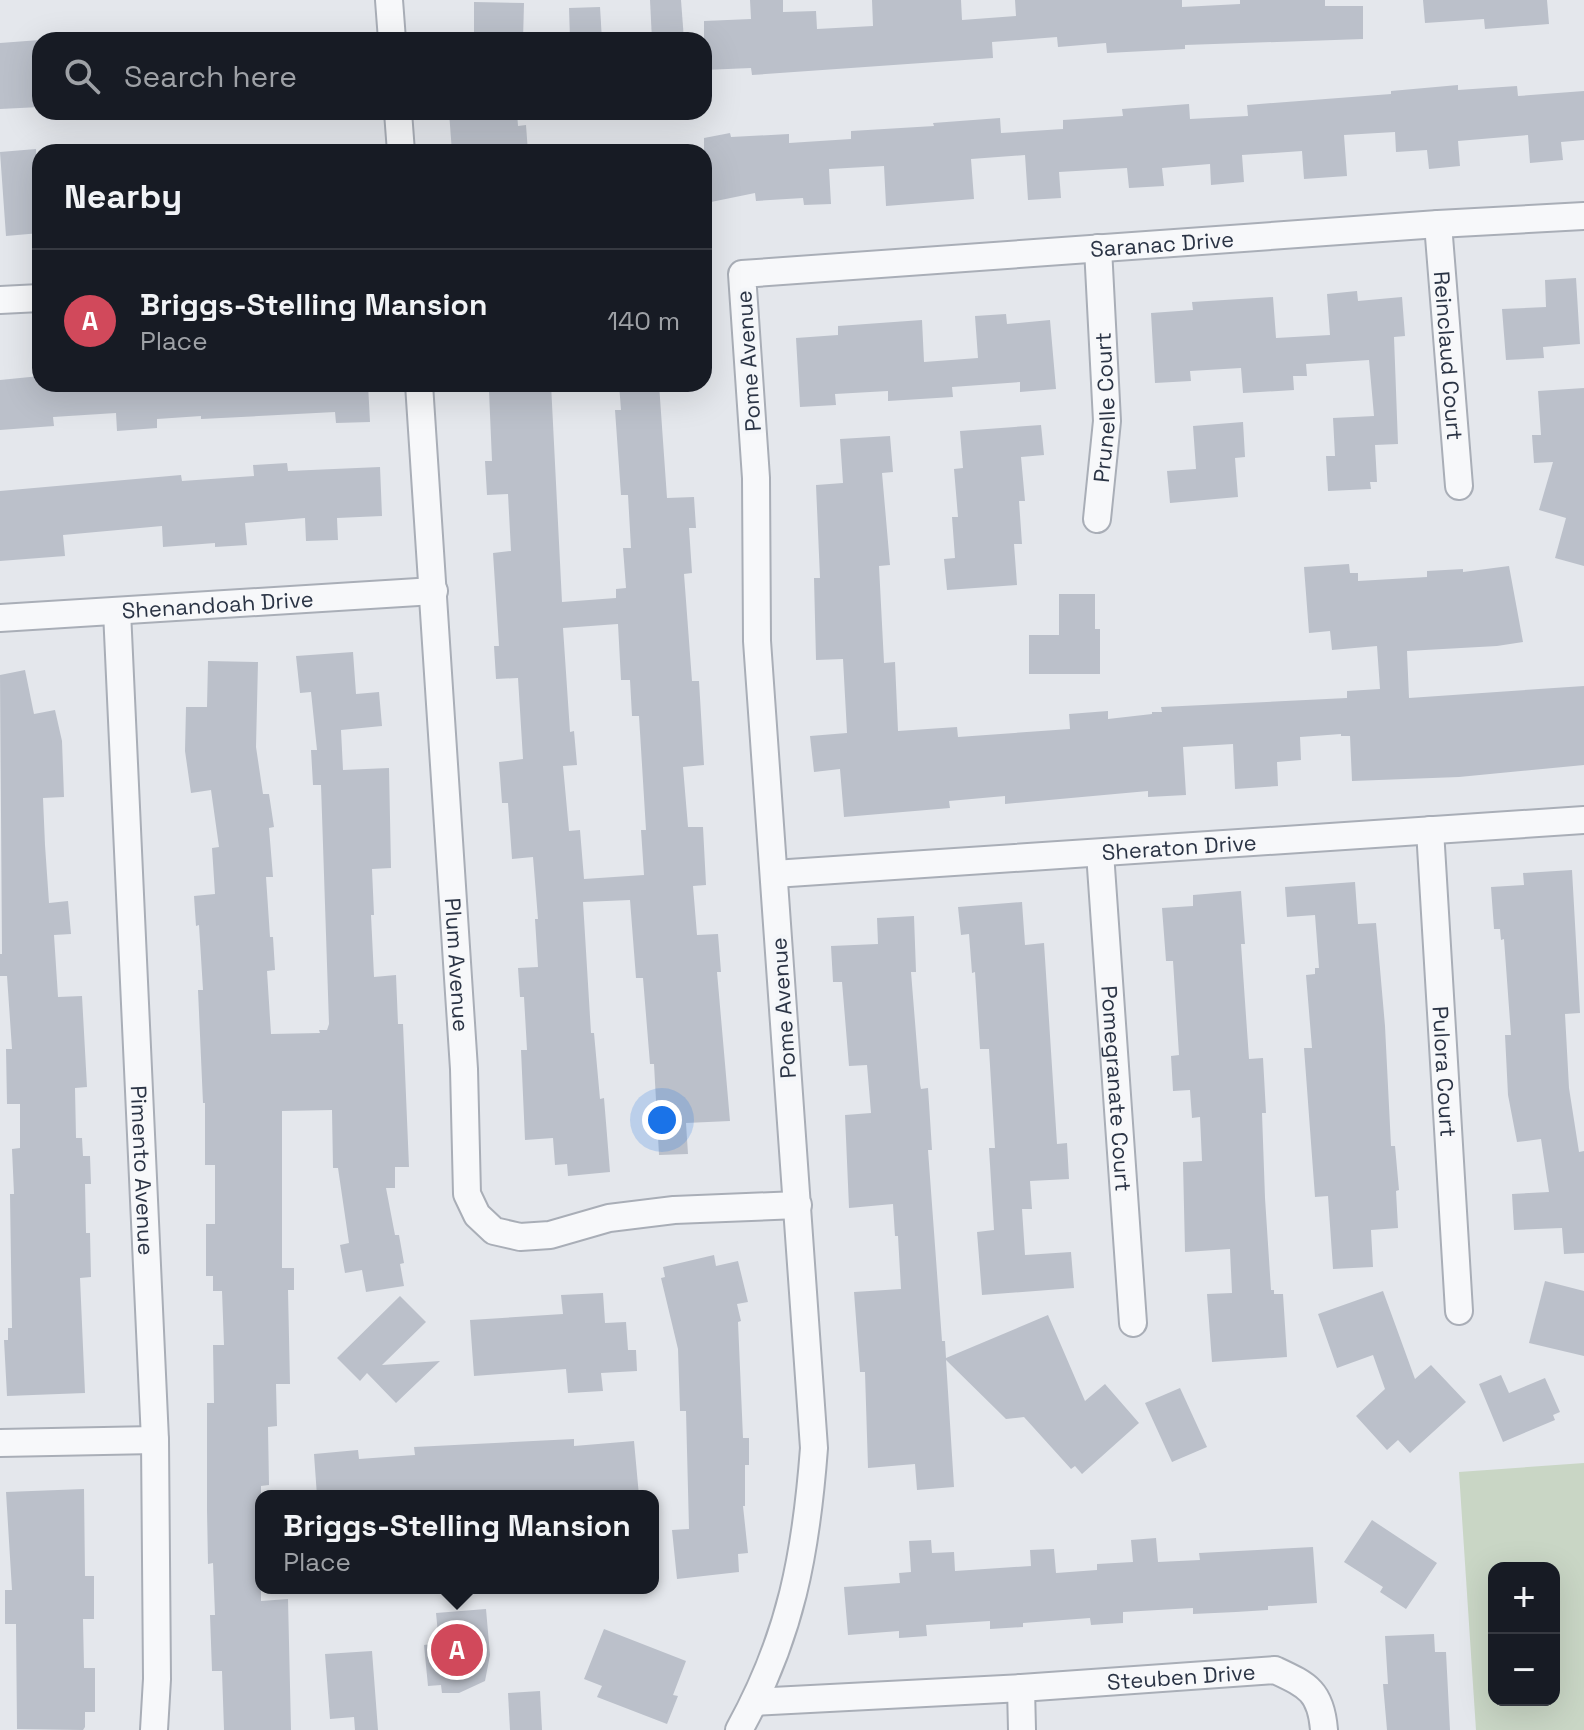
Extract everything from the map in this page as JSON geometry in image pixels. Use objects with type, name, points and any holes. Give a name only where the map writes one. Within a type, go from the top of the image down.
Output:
[{"type":"street","points":[[389,0],[391,32]]},
{"type":"street","points":[[399,120],[400,144]]},
{"type":"street","name":"Saranac Drive","points":[[742,274],[1584,216]]},
{"type":"street","name":"Reinclaud Court","points":[[1438,224],[1459,486]]},
{"type":"street","name":"Prunelle Court","points":[[1097,519],[1107,421],[1098,248]]},
{"type":"street","name":"Pome Avenue","points":[[739,1730],[776,1654],[798,1579],[809,1519],[814,1448],[757,641],[756,478],[742,274]]},
{"type":"street","points":[[0,300],[32,298]]},
{"type":"street","name":"Plum Avenue","points":[[420,392],[464,1069],[467,1194],[477,1215],[494,1231],[520,1237],[550,1235],[609,1218],[674,1210],[798,1205]]},
{"type":"street","name":"Shenandoah Drive","points":[[0,618],[434,591]]},
{"type":"street","name":"Pimento Avenue","points":[[117,611],[155,1440],[157,1679],[154,1730]]},
{"type":"street","name":"Sheraton Drive","points":[[774,874],[1584,820]]},
{"type":"street","name":"Pulora Court","points":[[1430,830],[1459,1311]]},
{"type":"street","name":"Pomegranate Court","points":[[1100,853],[1133,1323]]},
{"type":"street","points":[[0,1443],[155,1440]]},
{"type":"street","name":"Steuben Drive","points":[[754,1702],[1275,1670],[1306,1684],[1323,1720]]},
{"type":"street","points":[[1021,1688],[1022,1730]]},
{"type":"green space","points":[[1584,1463],[1584,1730],[1476,1730],[1459,1472]]},
{"type":"building","points":[[650,0],[681,0],[683,32],[652,32]]},
{"type":"building","points":[[750,0],[783,0],[783,12],[816,11],[817,29],[873,26],[872,0],[961,0],[962,20],[1016,16],[1015,0],[1182,0],[1182,7],[1240,4],[1240,0],[1325,0],[1325,6],[1363,6],[1363,39],[1185,45],[1185,49],[1107,53],[1106,43],[1058,47],[1057,37],[992,42],[993,58],[752,75],[751,68],[712,70],[712,32],[704,32],[704,21],[751,19]]},
{"type":"building","points":[[1423,0],[1547,0],[1549,24],[1485,29],[1484,19],[1425,23]]},
{"type":"building","points":[[474,2],[524,3],[523,32],[474,32]]},
{"type":"building","points":[[600,7],[602,32],[570,32],[569,8]]},
{"type":"building","points":[[32,41],[32,107],[0,109],[0,43]]},
{"type":"building","points":[[1458,85],[1458,90],[1517,86],[1518,96],[1584,91],[1584,140],[1561,142],[1563,160],[1530,163],[1528,135],[1458,141],[1460,166],[1429,169],[1427,150],[1396,152],[1395,132],[1344,135],[1347,176],[1304,179],[1302,151],[1242,155],[1244,182],[1211,185],[1210,164],[1162,168],[1164,186],[1129,188],[1127,168],[1059,172],[1061,198],[1028,200],[1025,155],[971,159],[974,199],[886,206],[884,166],[829,169],[831,204],[804,205],[803,198],[756,201],[755,193],[712,202],[712,144],[704,144],[704,138],[730,133],[731,137],[789,134],[789,143],[851,139],[851,131],[1000,118],[1001,133],[1063,129],[1063,120],[1123,116],[1122,109],[1189,104],[1190,119],[1248,116],[1247,105],[1391,94],[1391,91]]},
{"type":"building","points":[[450,120],[518,120],[518,126],[526,125],[527,144],[451,144]]},
{"type":"building","points":[[32,149],[32,234],[6,236],[0,152]]},
{"type":"building","points":[[1576,278],[1580,344],[1543,347],[1544,358],[1506,360],[1502,309],[1546,307],[1545,280]]},
{"type":"building","points":[[1357,291],[1358,301],[1402,297],[1405,336],[1394,337],[1398,444],[1375,445],[1377,482],[1370,482],[1371,489],[1328,491],[1326,456],[1335,456],[1333,418],[1374,416],[1369,360],[1306,364],[1307,376],[1293,376],[1294,390],[1243,393],[1241,368],[1190,371],[1191,381],[1155,383],[1151,313],[1193,310],[1192,302],[1273,297],[1276,338],[1330,335],[1327,294]]},
{"type":"building","points":[[1006,314],[1007,324],[1050,320],[1056,389],[1020,392],[1020,382],[952,387],[953,397],[888,401],[888,391],[835,394],[836,405],[800,407],[796,338],[838,335],[838,326],[922,320],[924,362],[978,358],[975,316]]},
{"type":"building","points":[[32,377],[32,392],[368,392],[370,422],[336,423],[335,412],[201,419],[201,416],[157,419],[157,428],[117,431],[116,413],[53,417],[54,426],[0,430],[0,380]]},
{"type":"building","points":[[1584,388],[1584,566],[1555,558],[1566,518],[1539,510],[1553,462],[1534,463],[1532,435],[1541,435],[1538,391]]},
{"type":"building","points":[[489,392],[551,392],[562,602],[616,598],[616,589],[626,588],[623,548],[631,548],[628,495],[621,495],[615,410],[621,410],[620,392],[660,392],[667,498],[694,497],[696,528],[689,528],[692,573],[684,574],[692,681],[699,681],[704,765],[683,767],[688,827],[703,827],[706,885],[693,886],[697,935],[718,934],[721,972],[717,972],[730,1121],[686,1123],[688,1154],[659,1155],[654,1064],[650,1064],[643,978],[636,978],[630,900],[583,902],[591,1033],[594,1033],[600,1099],[604,1098],[610,1172],[568,1176],[567,1164],[555,1165],[553,1138],[525,1140],[521,1050],[527,1050],[524,997],[520,997],[518,968],[538,967],[535,919],[538,919],[533,857],[512,859],[508,803],[502,803],[499,762],[523,759],[518,678],[496,679],[494,646],[499,646],[493,553],[511,551],[508,494],[487,495],[485,461],[492,461]],"holes":[[[618,624],[621,680],[630,680],[632,716],[639,716],[646,830],[641,830],[644,875],[584,879],[580,830],[569,831],[563,766],[577,765],[574,731],[570,732],[563,628]]]},
{"type":"building","points":[[1243,422],[1245,457],[1235,458],[1238,497],[1170,503],[1167,471],[1196,469],[1193,426]]},
{"type":"building","points":[[1041,425],[1044,455],[1021,457],[1025,501],[1019,501],[1022,544],[1014,544],[1017,585],[947,590],[944,559],[955,558],[952,517],[958,517],[954,469],[963,468],[960,431]]},
{"type":"building","points":[[890,436],[893,472],[882,473],[890,565],[879,566],[884,663],[895,662],[898,731],[957,727],[958,737],[1070,729],[1069,714],[1108,711],[1108,719],[1162,712],[1161,707],[1347,698],[1347,691],[1380,689],[1377,646],[1332,650],[1330,631],[1309,633],[1304,567],[1349,564],[1350,573],[1358,573],[1358,581],[1427,577],[1427,571],[1463,569],[1463,572],[1509,566],[1523,642],[1407,651],[1409,698],[1584,686],[1584,765],[1459,777],[1352,781],[1350,736],[1341,734],[1300,737],[1301,760],[1277,762],[1278,786],[1235,789],[1233,744],[1183,747],[1186,795],[1148,797],[1148,791],[1005,804],[1005,796],[949,801],[950,808],[844,817],[840,769],[814,772],[810,736],[847,733],[843,659],[816,660],[814,578],[820,578],[816,485],[843,483],[840,439]]},
{"type":"building","points":[[287,463],[288,471],[380,467],[382,516],[337,518],[338,540],[306,541],[305,518],[245,523],[247,545],[215,547],[215,543],[163,547],[162,526],[63,535],[65,556],[0,561],[0,491],[181,475],[182,481],[254,476],[253,465]]},
{"type":"building","points":[[1059,594],[1095,594],[1095,629],[1100,629],[1100,674],[1029,674],[1029,635],[1059,635]]},
{"type":"building","points":[[353,652],[356,694],[379,692],[382,726],[341,730],[343,770],[389,768],[391,868],[372,869],[374,915],[371,915],[374,977],[396,975],[398,1024],[403,1024],[409,1167],[395,1167],[395,1188],[386,1188],[395,1235],[399,1235],[404,1286],[366,1292],[362,1270],[345,1273],[340,1245],[349,1243],[338,1168],[333,1168],[332,1110],[282,1111],[282,1268],[294,1268],[294,1290],[288,1290],[290,1384],[276,1384],[277,1426],[268,1427],[269,1485],[255,1490],[255,1594],[261,1594],[261,1601],[288,1599],[291,1730],[224,1730],[222,1671],[212,1671],[210,1615],[215,1615],[213,1563],[208,1564],[207,1403],[214,1403],[213,1345],[224,1345],[222,1291],[213,1291],[213,1276],[206,1276],[206,1224],[215,1224],[215,1165],[205,1165],[205,1103],[198,990],[203,990],[194,896],[215,894],[212,848],[219,847],[211,790],[191,793],[185,751],[186,707],[207,707],[208,661],[258,662],[256,747],[263,794],[269,794],[274,827],[269,828],[273,877],[266,877],[275,970],[267,971],[271,1034],[320,1033],[319,1030],[327,1030],[329,1024],[321,785],[313,785],[311,750],[317,750],[311,692],[300,693],[296,656]]},
{"type":"building","points":[[25,670],[34,714],[55,710],[62,741],[64,797],[43,798],[45,845],[49,903],[68,901],[71,934],[54,935],[58,997],[82,996],[87,1087],[75,1088],[76,1138],[82,1138],[83,1156],[90,1156],[91,1184],[85,1184],[91,1277],[80,1278],[85,1393],[7,1396],[4,1340],[8,1340],[8,1328],[12,1328],[12,1149],[20,1148],[20,1104],[7,1104],[6,1049],[12,1049],[7,976],[0,976],[0,675]]},
{"type":"building","points":[[1572,870],[1580,1013],[1565,1014],[1569,1088],[1579,1152],[1584,1151],[1584,1253],[1564,1254],[1562,1228],[1514,1230],[1512,1194],[1549,1192],[1541,1139],[1517,1142],[1508,1095],[1505,1035],[1511,1035],[1504,939],[1501,940],[1500,929],[1494,929],[1491,887],[1524,885],[1523,873]]},
{"type":"building","points":[[1355,882],[1358,924],[1376,923],[1391,1146],[1395,1146],[1399,1190],[1396,1191],[1398,1228],[1371,1230],[1373,1267],[1333,1269],[1328,1196],[1315,1197],[1304,1048],[1312,1048],[1306,975],[1315,974],[1315,968],[1319,968],[1315,915],[1287,917],[1285,887]]},
{"type":"building","points":[[1241,891],[1245,944],[1241,944],[1249,1059],[1263,1058],[1266,1113],[1262,1113],[1271,1290],[1274,1294],[1283,1294],[1287,1357],[1212,1362],[1207,1294],[1232,1293],[1230,1249],[1185,1252],[1183,1162],[1202,1161],[1200,1117],[1192,1118],[1190,1090],[1173,1091],[1171,1056],[1179,1055],[1173,961],[1166,961],[1162,908],[1193,906],[1193,895]]},
{"type":"building","points":[[1022,902],[1025,945],[1044,943],[1057,1144],[1067,1143],[1069,1179],[1030,1181],[1032,1209],[1022,1209],[1025,1255],[1071,1252],[1074,1288],[982,1295],[977,1232],[994,1230],[989,1148],[995,1148],[989,1049],[980,1049],[975,972],[972,973],[969,934],[961,935],[958,907]]},
{"type":"building","points":[[914,916],[916,972],[911,972],[920,1084],[921,1089],[928,1088],[932,1150],[928,1150],[942,1341],[945,1341],[946,1358],[1048,1315],[1085,1401],[1105,1384],[1139,1423],[1082,1474],[1075,1466],[1071,1469],[1024,1417],[1006,1419],[946,1360],[954,1487],[917,1490],[915,1464],[868,1468],[865,1372],[860,1372],[854,1292],[901,1289],[898,1236],[895,1236],[893,1204],[849,1208],[845,1115],[871,1113],[867,1065],[849,1066],[842,982],[833,982],[831,946],[878,944],[877,918]]},
{"type":"building","points":[[714,1255],[716,1266],[738,1261],[748,1302],[737,1304],[741,1321],[738,1322],[743,1438],[749,1438],[743,1506],[748,1553],[738,1554],[739,1572],[677,1579],[672,1530],[689,1529],[686,1411],[680,1411],[678,1349],[661,1278],[665,1277],[663,1267]]},
{"type":"building","points":[[1545,1281],[1584,1291],[1584,1356],[1529,1343]]},
{"type":"building","points":[[1383,1291],[1415,1379],[1431,1365],[1466,1402],[1410,1453],[1398,1440],[1387,1450],[1356,1416],[1385,1389],[1373,1355],[1337,1368],[1318,1314]]},
{"type":"building","points":[[603,1293],[605,1323],[626,1322],[628,1350],[636,1350],[637,1371],[601,1373],[603,1391],[568,1393],[566,1369],[474,1376],[470,1320],[563,1314],[561,1295]]},
{"type":"building","points":[[400,1296],[426,1322],[382,1365],[440,1361],[396,1403],[367,1373],[360,1381],[337,1358]]},
{"type":"building","points":[[1501,1375],[1509,1393],[1545,1378],[1560,1412],[1553,1415],[1555,1420],[1503,1442],[1479,1384]]},
{"type":"building","points":[[1180,1388],[1207,1447],[1172,1462],[1145,1403]]},
{"type":"building","points":[[574,1439],[574,1446],[634,1441],[638,1490],[317,1490],[314,1454],[358,1450],[359,1459],[415,1455],[414,1447]]},
{"type":"building","points":[[84,1489],[85,1576],[94,1576],[94,1619],[83,1619],[84,1668],[95,1668],[95,1712],[85,1712],[83,1730],[17,1729],[16,1624],[5,1624],[5,1590],[12,1590],[6,1492]]},
{"type":"building","points":[[1372,1520],[1437,1563],[1406,1609],[1380,1592],[1383,1587],[1344,1562]]},
{"type":"building","points":[[1156,1538],[1158,1562],[1200,1560],[1199,1553],[1313,1547],[1317,1603],[1268,1606],[1268,1610],[1193,1614],[1193,1608],[1123,1612],[1123,1623],[1091,1625],[1090,1618],[990,1629],[990,1621],[926,1625],[927,1636],[899,1638],[899,1631],[848,1635],[844,1587],[900,1583],[899,1573],[911,1572],[909,1541],[931,1540],[932,1553],[954,1552],[955,1571],[1031,1566],[1030,1550],[1054,1549],[1056,1573],[1097,1570],[1097,1564],[1133,1562],[1131,1540]]},
{"type":"building","points":[[486,1609],[490,1655],[485,1681],[459,1693],[442,1693],[441,1685],[428,1686],[424,1645],[439,1643],[436,1613]]},
{"type":"building","points":[[604,1629],[686,1661],[673,1695],[678,1696],[667,1724],[597,1697],[602,1686],[584,1679]]},
{"type":"building","points":[[1434,1634],[1435,1652],[1446,1652],[1450,1730],[1387,1730],[1383,1684],[1388,1684],[1385,1636]]},
{"type":"building","points":[[372,1651],[378,1730],[355,1730],[354,1717],[330,1719],[325,1654]]},
{"type":"building","points":[[540,1691],[542,1730],[510,1730],[508,1693]]},
{"type":"place","name":"Briggs-Stelling Mansion","points":[[457,1650]]}]
